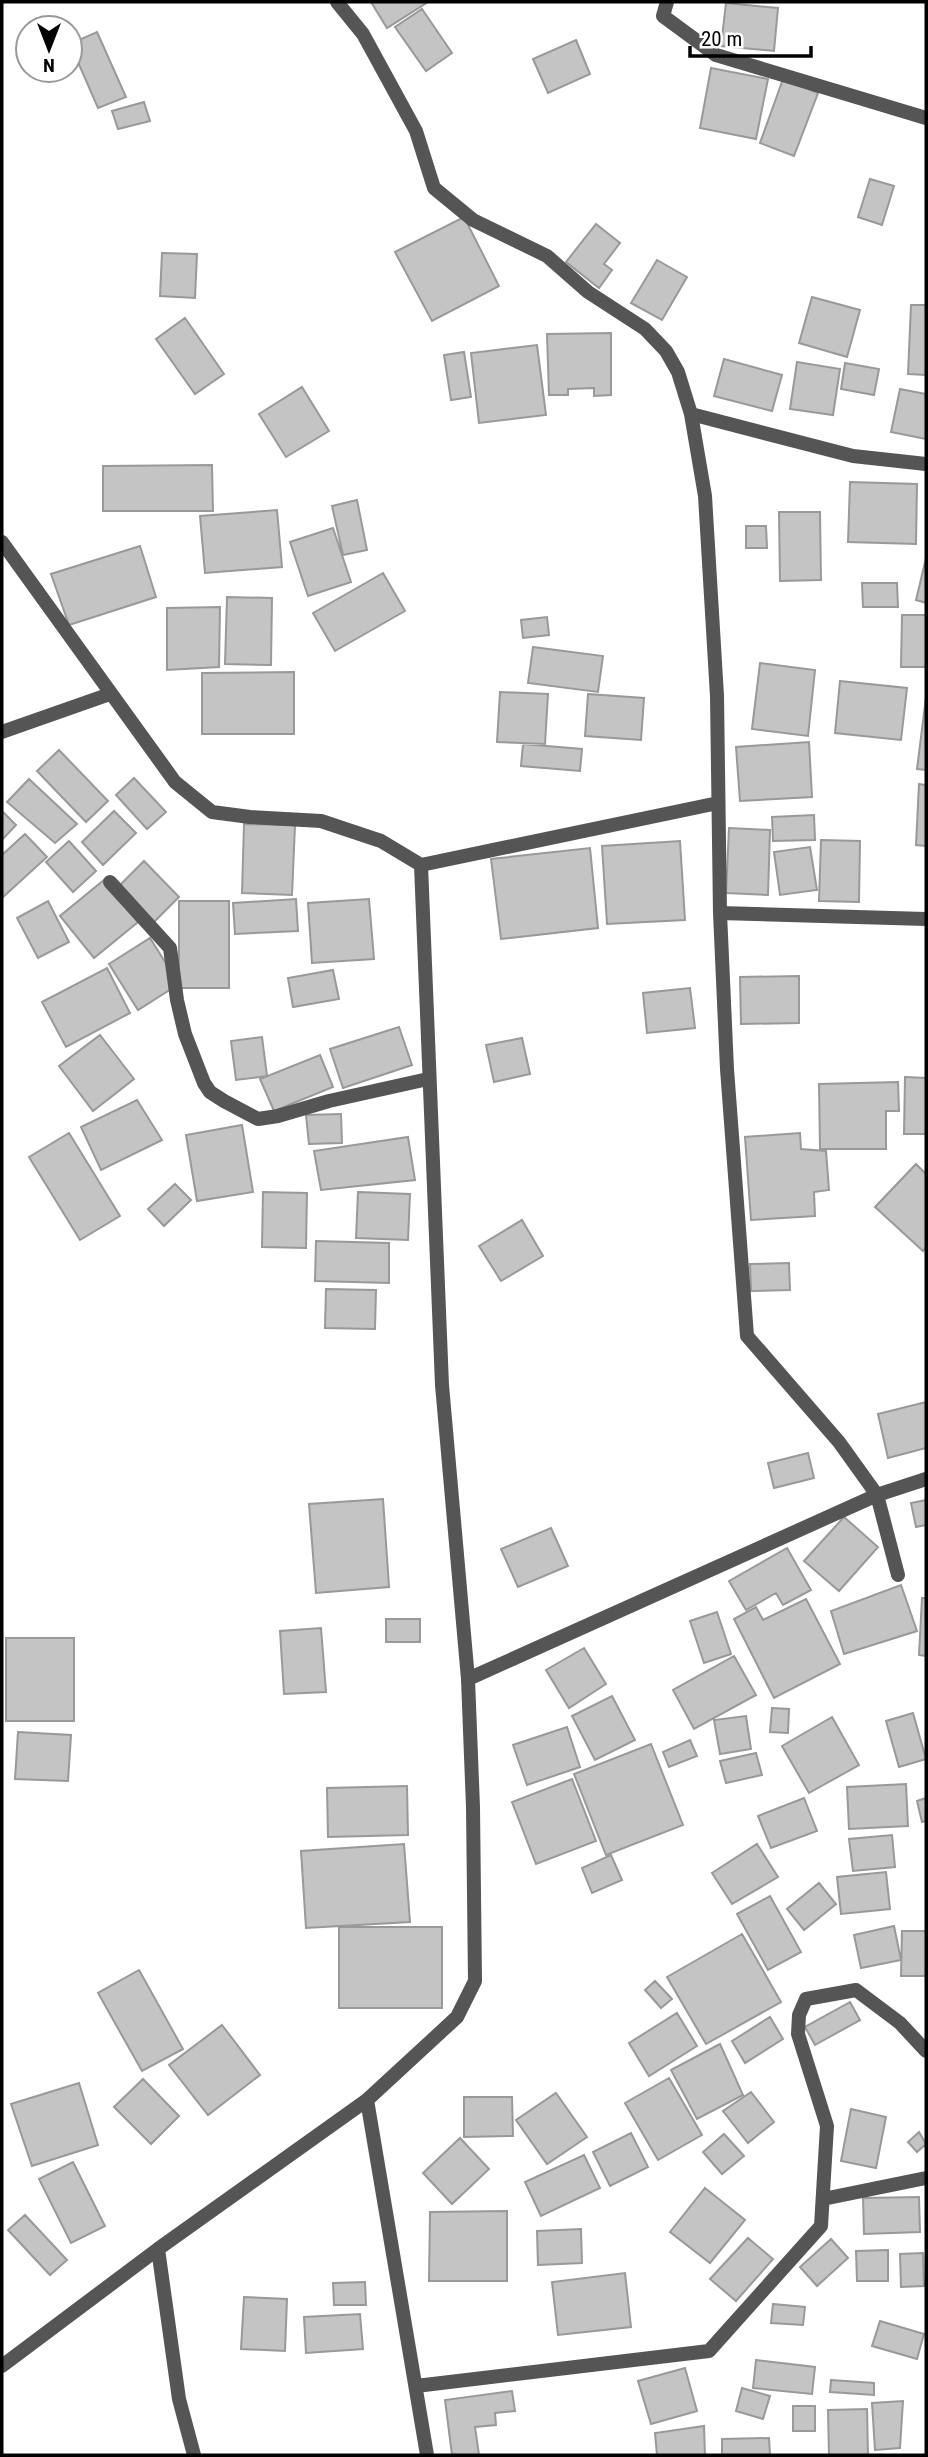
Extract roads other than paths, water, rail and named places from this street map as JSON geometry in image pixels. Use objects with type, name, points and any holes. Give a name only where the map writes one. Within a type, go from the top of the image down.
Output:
[{"type":"street","points":[[337,2],[363,34],[416,131],[434,188],[474,220],[547,256],[588,292],[645,330],[666,351],[678,372],[691,414],[705,496],[717,696],[720,912],[727,1069],[747,1336],[839,1442],[877,1495],[898,1575]]},
{"type":"street","points":[[667,2],[663,16],[716,55],[926,118]]},
{"type":"street","points":[[691,414],[853,456],[926,464]]},
{"type":"street","points":[[2,542],[176,782],[212,812],[321,821],[381,841],[421,865],[718,803]]},
{"type":"street","points":[[2,732],[110,694]]},
{"type":"street","points":[[2,2367],[158,2249],[367,2100],[457,2017],[475,1981],[468,1679],[442,1385],[421,865]]},
{"type":"street","points":[[110,882],[170,948],[185,1034],[204,1083],[210,1092],[224,1101],[258,1119],[428,1079]]},
{"type":"street","points":[[720,912],[926,919]]},
{"type":"street","points":[[468,1679],[877,1495],[926,1479]]},
{"type":"street","points":[[416,2386],[709,2351],[821,2225],[827,2126],[798,2034],[799,2015],[806,1999],[856,1990],[900,2023],[926,2051]]},
{"type":"street","points":[[367,2100],[427,2455]]},
{"type":"street","points":[[823,2199],[926,2178]]},
{"type":"street","points":[[158,2249],[179,2399],[194,2455]]}]
